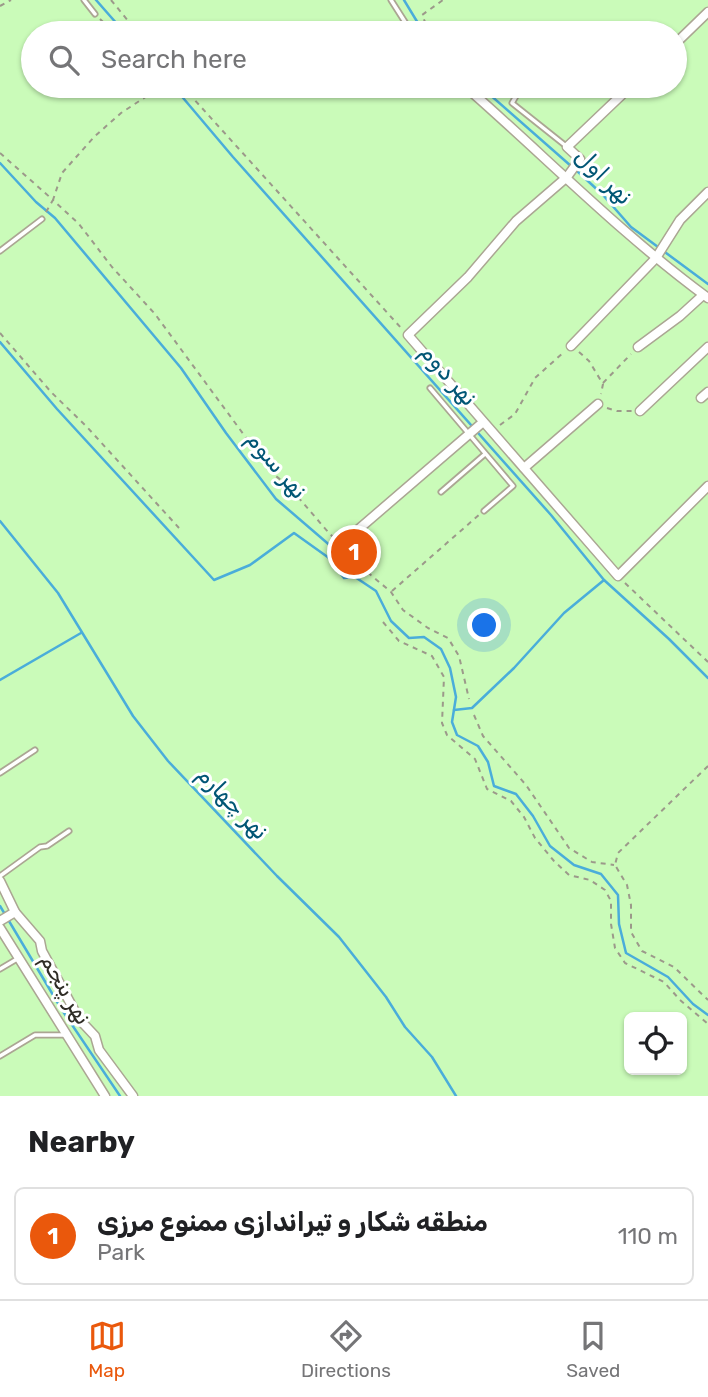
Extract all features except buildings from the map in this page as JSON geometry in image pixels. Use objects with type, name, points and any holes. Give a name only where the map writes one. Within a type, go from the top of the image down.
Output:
[{"type":"street","points":[[687,32],[708,12]]},
{"type":"street","points":[[479,98],[568,175],[613,221],[706,296],[638,347]]},
{"type":"street","points":[[618,98],[567,147],[580,159],[568,175],[516,221],[468,277],[408,335],[480,424],[490,431],[524,468],[618,576],[708,486]]},
{"type":"street","points":[[571,346],[657,256],[680,220],[708,192]]},
{"type":"street","points":[[640,411],[707,351]]},
{"type":"street","points":[[524,468],[598,404]]},
{"type":"street","points":[[346,540],[480,424]]},
{"type":"street","name":"نهر پنجم","points":[[0,881],[13,913],[40,941],[42,951],[79,1018],[95,1036],[99,1050],[133,1096]]},
{"type":"street","points":[[1,926],[13,913]]},
{"type":"street","name":"نهر پنجم","points":[[1,926],[65,1035],[105,1096]]},
{"type":"lane","points":[[84,0],[95,14]]},
{"type":"lane","points":[[391,0],[404,21]]},
{"type":"lane","points":[[515,98],[512,103],[567,147]]},
{"type":"lane","points":[[0,251],[41,219]]},
{"type":"lane","points":[[430,388],[513,486],[484,511]]},
{"type":"lane","points":[[441,492],[485,454]]},
{"type":"lane","points":[[0,773],[35,750]]},
{"type":"lane","points":[[0,876],[40,847],[47,846],[69,831]]},
{"type":"lane","points":[[0,969],[18,958]]},
{"type":"lane","points":[[0,1056],[35,1035],[65,1035]]},
{"type":"path","points":[[0,6],[11,0]]},
{"type":"path","points":[[111,0],[128,21]]},
{"type":"path","points":[[425,21],[422,15],[443,0]]},
{"type":"path","points":[[95,14],[102,21]]},
{"type":"path","points":[[41,219],[50,206],[62,173],[94,137],[121,113],[144,98]]},
{"type":"path","points":[[193,98],[408,335]]},
{"type":"path","points":[[506,98],[512,103]]},
{"type":"path","points":[[0,153],[79,224],[112,267],[155,314],[272,473],[292,488],[332,536],[346,540],[359,565],[391,592],[403,610],[448,638],[459,656],[469,698]]},
{"type":"path","points":[[0,333],[51,392],[88,427],[179,528]]},
{"type":"path","points":[[490,431],[514,414],[527,396],[535,378],[571,346],[589,361],[603,384]]},
{"type":"path","points":[[638,347],[603,384],[598,404],[617,411],[640,411]]},
{"type":"path","points":[[391,592],[484,511]]},
{"type":"path","points":[[618,576],[708,662]]},
{"type":"path","points":[[383,622],[399,640],[432,656],[444,677],[442,723],[447,735],[475,759],[487,789],[511,801],[524,817],[535,838],[569,876],[590,880],[605,890],[611,901],[615,948],[625,963],[664,982],[708,1024]]},
{"type":"path","points":[[474,715],[484,736],[526,785],[569,848],[592,862],[615,865]]},
{"type":"path","points":[[708,766],[618,853],[615,865],[627,885],[631,905],[631,932],[642,951],[674,967],[708,1000]]},
{"type":"green space","points":[[0,0],[708,0],[708,1096],[0,1096]]},
{"type":"waterway","name":"نهر دوم","points":[[96,0],[114,21]]},
{"type":"waterway","name":"نهر اول","points":[[404,0],[417,21]]},
{"type":"waterway","name":"نهر دوم","points":[[183,98],[551,515],[604,580],[708,678]]},
{"type":"waterway","name":"نهر اول","points":[[494,98],[571,166]]},
{"type":"waterway","name":"نهر سوم","points":[[0,163],[36,202],[55,218],[181,368],[276,499],[340,554],[355,577],[376,591],[391,621],[409,638],[424,637],[441,649],[450,668],[456,697],[452,722],[457,735],[478,746],[488,762],[494,786],[516,794],[533,816],[550,846],[574,865],[601,874],[618,895],[619,924],[626,953],[668,977],[693,1004],[708,1015]]},
{"type":"waterway","name":"نهر اول","points":[[576,170],[631,227],[708,284]]},
{"type":"waterway","points":[[0,342],[57,409],[214,580],[250,565],[294,533],[329,558],[344,578],[355,577]]},
{"type":"waterway","name":"نهر چهارم","points":[[0,521],[58,593],[133,716],[168,761],[339,937],[386,997],[405,1027],[432,1057],[456,1096]]},
{"type":"waterway","points":[[454,710],[472,708],[514,668],[564,613],[604,580]]},
{"type":"waterway","points":[[0,680],[81,633]]},
{"type":"waterway","points":[[0,906],[62,1010],[120,1096]]},
{"type":"place","name":"منطقه شکار و تیراندازی ممنوع مرزی","points":[[354,552]]}]
